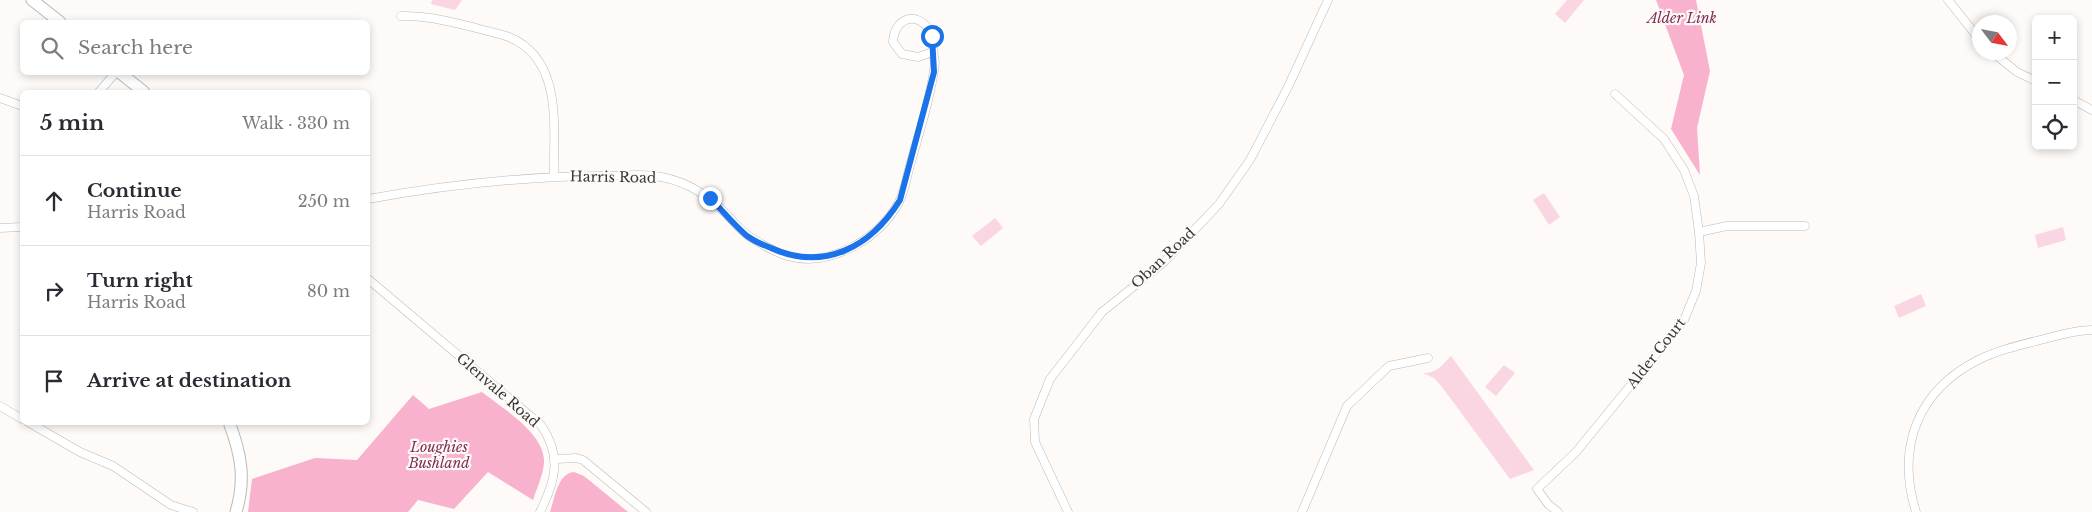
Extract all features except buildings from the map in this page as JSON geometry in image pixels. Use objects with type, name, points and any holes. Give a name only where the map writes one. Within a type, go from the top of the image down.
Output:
[{"type":"street","points":[[32,0],[57,20]]},
{"type":"street","name":"Oban Road","points":[[1068,512],[1035,442],[1034,419],[1050,379],[1102,312],[1163,263],[1220,204],[1250,160],[1288,87],[1328,0]]},
{"type":"street","points":[[1948,0],[1972,30]]},
{"type":"street","points":[[401,16],[422,15],[490,31],[509,38],[527,49],[546,74],[551,89],[554,176]]},
{"type":"street","name":"Harris Road","points":[[370,199],[460,184],[554,176],[660,176],[685,183],[710,198],[748,236],[788,256],[815,258],[845,250],[870,236],[889,217],[900,200],[935,62],[932,52],[934,45],[932,36],[923,22],[912,19],[902,21],[895,29],[893,42],[896,49],[902,54],[918,57],[932,52]]},
{"type":"street","points":[[2002,60],[2017,72],[2032,79]]},
{"type":"street","points":[[101,90],[115,75]]},
{"type":"street","points":[[122,75],[141,90]]},
{"type":"street","name":"Alder Court","points":[[1558,512],[1548,504],[1537,489],[1576,452],[1684,320],[1696,291],[1701,263],[1694,196],[1679,160],[1664,139],[1615,94]]},
{"type":"street","points":[[0,98],[20,105]]},
{"type":"street","points":[[2077,102],[2092,110]]},
{"type":"street","points":[[1699,232],[1727,226],[1805,226]]},
{"type":"street","points":[[0,228],[20,227]]},
{"type":"street","name":"Glenvale Road","points":[[370,281],[541,426],[551,440],[556,459]]},
{"type":"street","points":[[1916,512],[1908,480],[1910,448],[1920,418],[1939,388],[1962,369],[1997,352],[2077,331],[2092,330]]},
{"type":"street","points":[[1302,512],[1347,406],[1389,366],[1428,358]]},
{"type":"street","points":[[0,406],[20,418]]},
{"type":"street","points":[[33,425],[80,452],[113,466],[171,505],[193,512]]},
{"type":"street","points":[[230,425],[241,460],[242,485],[236,512]]},
{"type":"street","points":[[540,512],[556,459],[576,458],[582,460],[646,512]]},
{"type":"shaded area","points":[[432,0],[462,0],[455,10],[431,4]]},
{"type":"shaded area","points":[[1567,0],[1584,0],[1565,23],[1555,14]]},
{"type":"shaded area","points":[[1544,193],[1560,217],[1549,225],[1533,200]]},
{"type":"shaded area","points":[[995,218],[1003,228],[981,246],[972,236]]},
{"type":"shaded area","points":[[2063,227],[2066,240],[2038,248],[2035,235]]},
{"type":"shaded area","points":[[1921,294],[1926,306],[1899,318],[1894,306]]},
{"type":"shaded area","points":[[1451,356],[1534,470],[1510,479],[1442,387],[1434,378],[1423,373],[1432,372],[1442,366]]},
{"type":"shaded area","points":[[1504,365],[1515,373],[1496,396],[1485,387]]},
{"type":"green space","name":"Alder Link","points":[[1656,0],[1696,0],[1710,71],[1697,128],[1700,175],[1671,129],[1684,75]]},
{"type":"green space","name":"Loughies Bushland","points":[[482,392],[531,432],[543,452],[544,463],[533,500],[488,472],[454,509],[418,500],[408,512],[248,512],[252,479],[315,458],[357,460],[413,395],[429,409]]},
{"type":"green space","points":[[574,472],[584,476],[628,512],[550,512],[560,482],[568,474]]},
{"type":"route","points":[[710,198],[748,236],[788,256],[815,258],[831,255],[845,250],[870,236],[889,217],[900,200],[934,72],[935,62],[932,52],[934,45],[932,36]]}]
